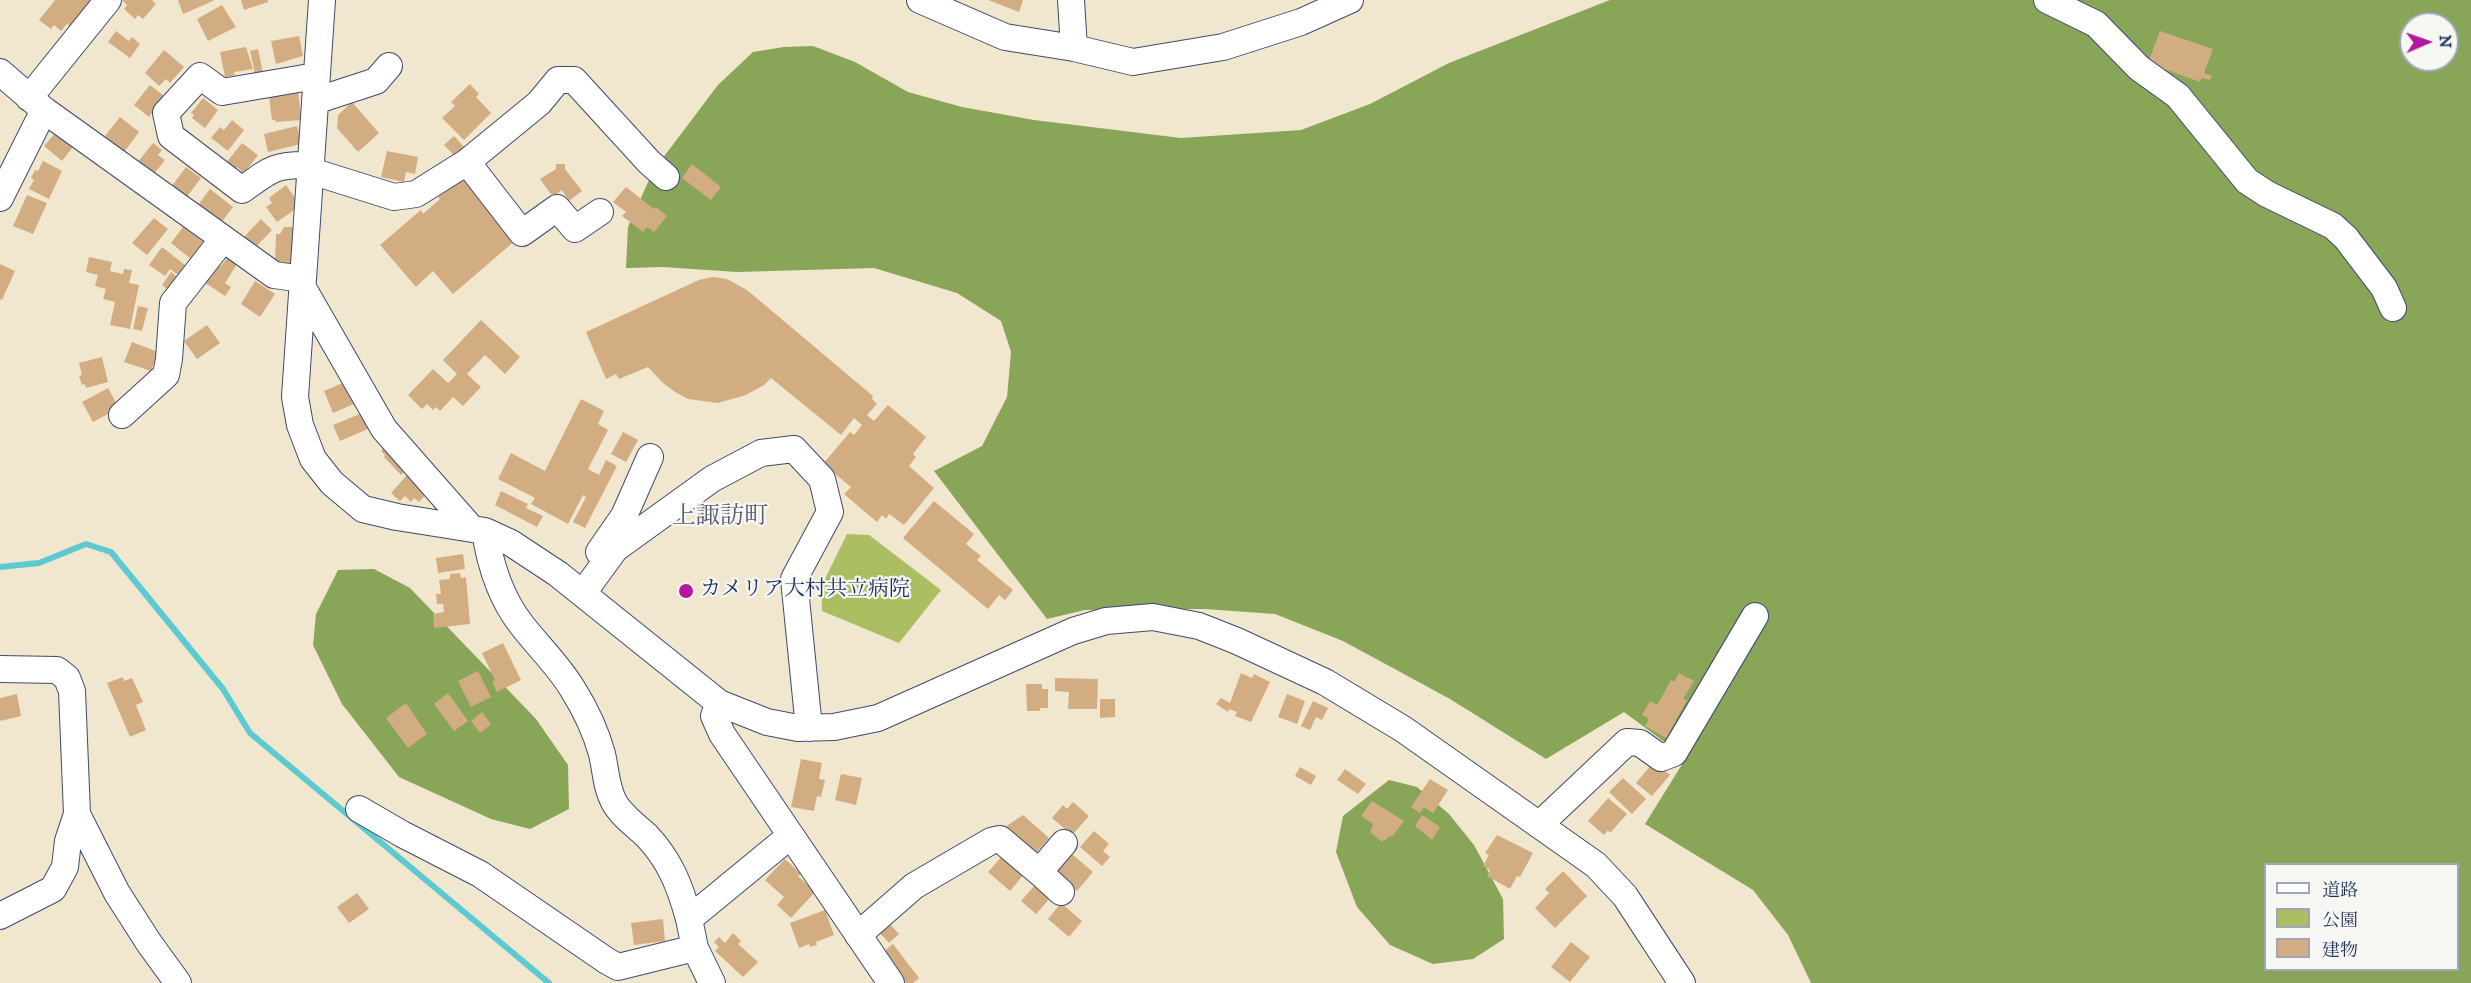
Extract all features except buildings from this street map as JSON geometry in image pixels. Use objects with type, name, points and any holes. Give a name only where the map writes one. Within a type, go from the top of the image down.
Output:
[{"type":"street","points":[[0,198],[6,169],[36,104],[108,0]]},
{"type":"street","points":[[322,0],[295,397],[300,425],[313,459],[332,483],[363,509],[397,517],[479,530],[511,543],[579,590],[719,703],[767,723],[798,728],[834,727],[878,718],[1073,631],[1106,621],[1153,617],[1199,626],[1325,682],[1403,729],[1596,865],[1625,896],[1682,983]]},
{"type":"street","points":[[920,0],[1005,37],[1074,48],[1133,62],[1223,47],[1301,22],[1350,0]]},
{"type":"street","points":[[1071,0],[1074,48]]},
{"type":"street","points":[[2047,0],[2096,24],[2139,68],[2178,96],[2247,181],[2267,194],[2333,226],[2346,238],[2384,288],[2393,308]]},
{"type":"street","points":[[315,101],[376,81],[389,66]]},
{"type":"street","points":[[0,72],[36,104],[274,275],[303,283],[384,429],[479,530],[502,592],[519,622],[572,687],[597,739],[603,756],[605,780],[615,804],[660,850],[681,888],[695,948],[712,983]]},
{"type":"street","points":[[316,75],[222,92],[200,76],[166,114],[171,136],[242,190],[266,173],[285,165],[311,168],[394,197],[416,194],[467,162],[539,103],[558,80],[574,80],[649,162],[666,177]]},
{"type":"street","points":[[467,162],[522,233],[557,208],[575,230],[600,212]]},
{"type":"street","points":[[122,415],[166,375],[173,303],[223,238]]},
{"type":"street","points":[[579,590],[615,549],[712,479],[761,453],[794,449],[822,479],[830,512],[794,579],[809,728]]},
{"type":"street","points":[[579,590],[624,516],[650,457]]},
{"type":"street","points":[[1539,825],[1627,742],[1640,743],[1661,758],[1674,753],[1755,616]]},
{"type":"street","points":[[0,669],[57,670],[68,678],[72,691],[77,814],[68,841],[65,867],[53,889],[0,916]]},
{"type":"street","points":[[719,703],[714,716],[722,734],[891,983]]},
{"type":"street","points":[[359,809],[480,874],[618,967],[695,948]]},
{"type":"street","points":[[77,814],[117,893],[178,983]]},
{"type":"street","points":[[689,919],[790,836]]},
{"type":"street","points":[[858,935],[914,886],[991,841],[1000,840],[1061,892]]},
{"type":"street","points":[[1039,873],[1064,843]]},
{"type":"green space","points":[[1610,0],[2471,0],[2471,983],[1811,983],[1788,935],[1753,890],[1645,824],[1686,758],[1624,712],[1546,759],[1450,699],[1343,641],[1275,614],[1205,609],[1085,610],[1047,619],[934,471],[982,446],[1007,397],[1011,352],[1001,321],[957,293],[874,268],[737,272],[663,267],[626,268],[628,227],[653,171],[718,85],[753,52],[784,47],[813,46],[855,62],[908,92],[962,107],[1034,120],[1181,138],[1301,130],[1370,104],[1449,63]]},
{"type":"green space","points":[[847,534],[869,535],[941,590],[899,643],[822,611],[821,587]]},
{"type":"green space","points":[[374,569],[410,588],[536,719],[568,765],[569,809],[530,829],[491,819],[399,777],[342,704],[313,645],[316,614],[338,570]]},
{"type":"green space","points":[[1389,780],[1417,787],[1449,814],[1474,845],[1503,899],[1504,939],[1473,959],[1433,964],[1390,945],[1357,907],[1336,852],[1343,816]]},
{"type":"waterway","points":[[0,567],[39,563],[86,544],[111,552],[223,689],[250,733],[549,983]]},
{"type":"place","name":"カメリア大村共立病院","points":[[686,591]]},
{"type":"district","name":"上諏訪町","points":[[720,518]]}]
